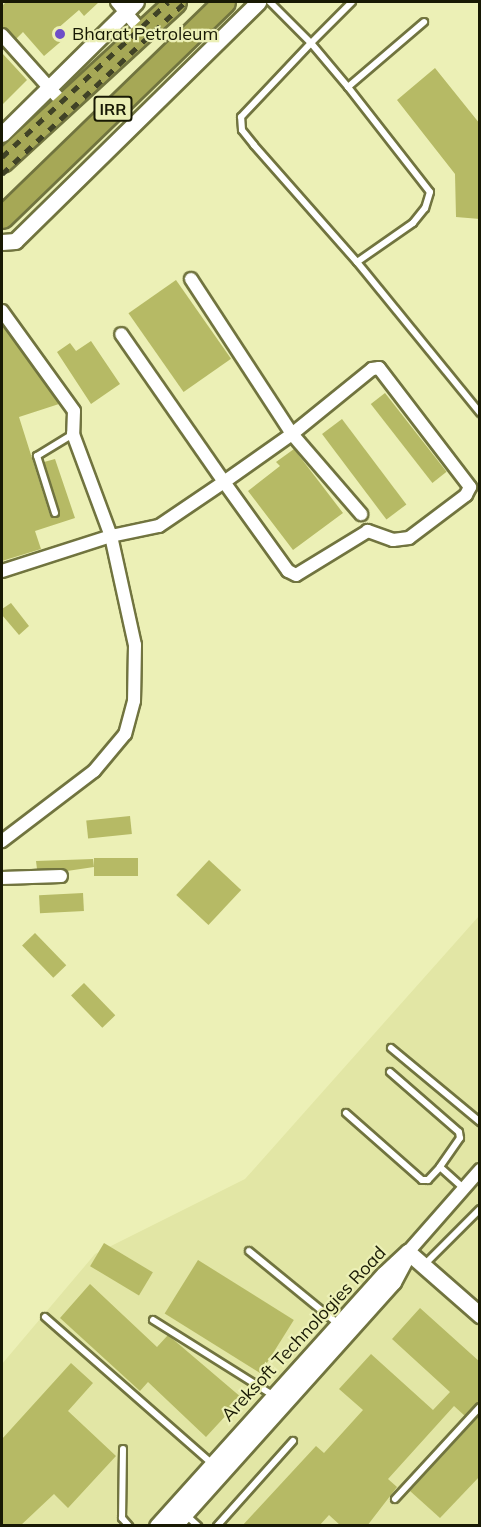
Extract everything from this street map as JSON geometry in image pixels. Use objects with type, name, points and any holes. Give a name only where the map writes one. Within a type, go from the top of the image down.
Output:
[{"type":"highway","name":"IRR","points":[[2,161],[56,96],[143,33],[175,2]]},
{"type":"highway","name":"IRR","points":[[2,218],[224,2]]},
{"type":"street","points":[[2,242],[15,241],[258,2]]},
{"type":"street","points":[[2,134],[56,96],[126,5],[143,33]]},
{"type":"street","points":[[2,35],[56,96]]},
{"type":"street","points":[[191,279],[291,434],[361,514]]},
{"type":"street","points":[[2,311],[74,411],[73,434],[111,536],[135,645],[134,701],[125,734],[94,771],[2,840]]},
{"type":"street","points":[[2,572],[111,536],[159,526],[224,482],[291,434],[379,368],[470,487],[466,495],[409,538],[393,540],[368,531],[296,575],[288,571],[224,482],[121,334]]},
{"type":"street","points":[[2,878],[61,876]]},
{"type":"street","points":[[480,1170],[408,1252],[480,1315]]},
{"type":"street","name":"Areksoft Technologies Road","points":[[157,1526],[177,1515],[278,1399],[339,1324],[408,1252]]},
{"type":"street","name":"Areksoft Technologies Road","points":[[177,1515],[211,1463],[278,1399],[393,1282],[408,1252]]},
{"type":"lane","points":[[270,2],[311,43],[430,192],[425,208],[413,223],[357,262]]},
{"type":"lane","points":[[352,2],[241,117],[242,130],[357,262],[480,413]]},
{"type":"lane","points":[[348,87],[424,22]]},
{"type":"lane","points":[[55,513],[37,456],[73,434]]},
{"type":"lane","points":[[391,1048],[480,1122]]},
{"type":"lane","points":[[346,1113],[422,1180],[428,1180],[460,1138],[459,1132],[390,1072]]},
{"type":"lane","points":[[440,1167],[464,1189]]},
{"type":"lane","points":[[423,1265],[480,1209]]},
{"type":"lane","points":[[249,1251],[339,1324]]},
{"type":"lane","points":[[45,1317],[211,1463]]},
{"type":"lane","points":[[153,1320],[278,1399]]},
{"type":"lane","points":[[395,1499],[480,1407]]},
{"type":"lane","points":[[217,1526],[293,1441]]},
{"type":"lane","points":[[123,1449],[122,1518],[129,1526]]},
{"type":"lane","points":[[177,1515],[198,1526]]},
{"type":"shaded area","points":[[479,916],[479,1525],[2,1526],[2,1364],[95,1254],[245,1179]]},
{"type":"building","points":[[6,2],[99,2],[84,16],[79,10],[57,29],[65,38],[44,56],[23,32],[16,39],[2,27],[2,6]]},
{"type":"building","points":[[2,53],[27,80],[2,105]]},
{"type":"building","points":[[435,68],[480,124],[480,219],[456,217],[455,174],[397,100]]},
{"type":"building","points":[[176,280],[231,359],[184,392],[128,313]]},
{"type":"building","points":[[2,324],[59,404],[19,417],[50,515],[56,518],[60,512],[44,462],[55,459],[75,518],[35,531],[41,549],[2,561]]},
{"type":"building","points":[[91,341],[120,384],[91,404],[57,352],[70,343],[76,351]]},
{"type":"building","points":[[385,393],[447,472],[432,483],[371,404]]},
{"type":"building","points":[[342,419],[406,504],[386,519],[322,434]]},
{"type":"building","points":[[294,449],[343,513],[293,550],[248,491],[280,466],[276,462]]},
{"type":"building","points":[[11,603],[29,626],[19,635],[2,615],[2,609]]},
{"type":"building","points":[[130,816],[132,834],[88,839],[86,821]]},
{"type":"building","points":[[94,858],[138,858],[138,876],[94,876]]},
{"type":"building","points":[[93,859],[94,867],[67,871],[37,869],[36,861]]},
{"type":"building","points":[[209,860],[241,890],[208,925],[176,895]]},
{"type":"building","points":[[83,893],[84,911],[40,913],[39,895]]},
{"type":"building","points":[[35,933],[66,965],[53,978],[22,946]]},
{"type":"building","points":[[84,983],[115,1015],[102,1028],[71,996]]},
{"type":"building","points":[[104,1243],[153,1272],[139,1296],[90,1266]]},
{"type":"building","points":[[198,1260],[294,1320],[260,1373],[165,1313]]},
{"type":"building","points":[[90,1284],[157,1347],[168,1335],[242,1398],[206,1437],[148,1382],[140,1391],[60,1318]]},
{"type":"building","points":[[420,1308],[480,1362],[480,1402],[465,1416],[454,1406],[388,1479],[397,1487],[367,1526],[341,1526],[329,1515],[319,1526],[242,1526],[316,1446],[324,1453],[363,1410],[339,1389],[371,1354],[433,1410],[450,1392],[392,1339]]},
{"type":"building","points":[[71,1363],[93,1383],[68,1411],[116,1456],[68,1508],[54,1494],[20,1526],[2,1526],[2,1439]]},
{"type":"building","points":[[480,1415],[480,1476],[440,1518],[410,1491]]},
{"type":"railway","points":[[2,157],[168,2]]},
{"type":"railway","points":[[2,174],[185,2]]},
{"type":"place","name":"Bharat Petroleum","points":[[60,34]]}]
